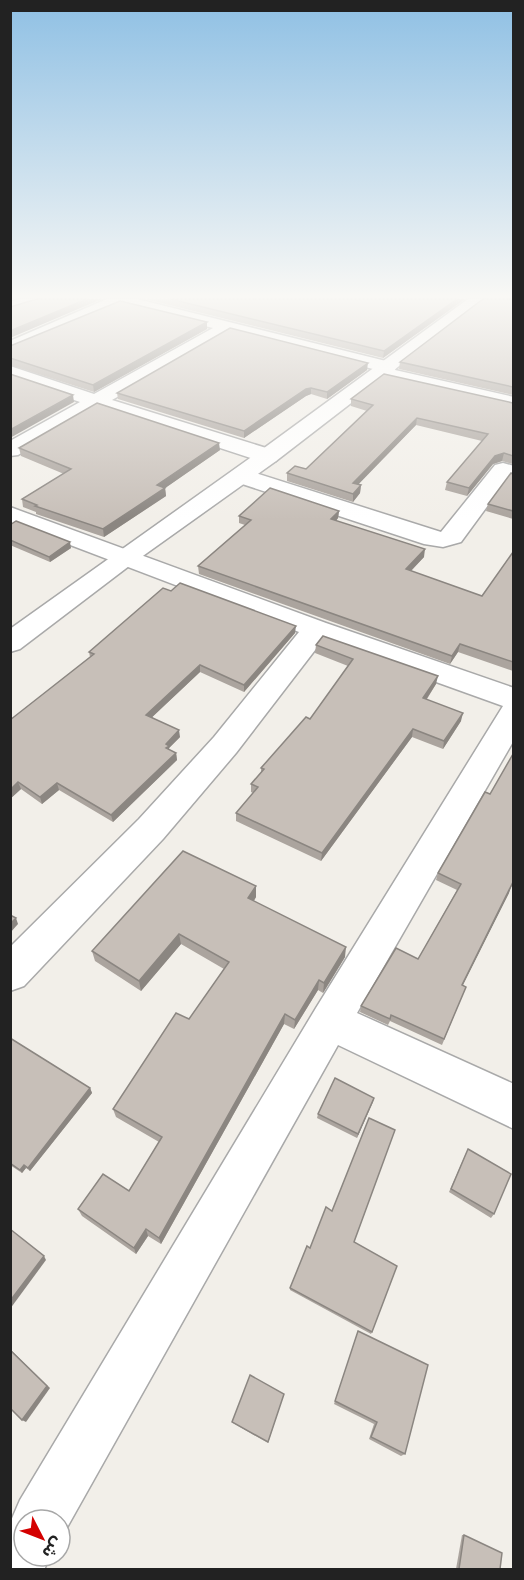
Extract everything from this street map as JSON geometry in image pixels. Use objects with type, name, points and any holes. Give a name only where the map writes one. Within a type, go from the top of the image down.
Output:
[{"type":"street","points":[[12,373],[268,456]]},
{"type":"street","points":[[10,450],[146,373]]},
{"type":"street","points":[[10,643],[379,373]]},
{"type":"street","points":[[398,373],[513,403]]},
{"type":"street","points":[[241,476],[433,539],[443,540],[452,537],[503,470],[513,472]]},
{"type":"street","points":[[10,514],[124,558],[513,699]]},
{"type":"street","points":[[10,974],[151,829],[225,746],[316,628]]},
{"type":"street","points":[[47,1508],[330,1021],[513,713]]},
{"type":"street","points":[[330,1021],[513,1107]]},
{"type":"building","points":[[55,373],[115,373],[93,385]]},
{"type":"building","points":[[152,373],[354,373],[327,392],[306,389],[244,431],[117,393]]},
{"type":"building","points":[[449,373],[513,373],[513,387]]},
{"type":"building","points":[[10,374],[73,395],[10,430]]},
{"type":"building","points":[[384,374],[513,403],[513,456],[504,453],[495,456],[469,488],[447,482],[488,434],[417,418],[353,483],[361,485],[353,494],[287,473],[295,466],[306,469],[373,405],[351,399]]},
{"type":"building","points":[[97,403],[219,443],[157,485],[165,488],[103,529],[35,506],[37,505],[22,499],[71,469],[19,448]]},
{"type":"building","points":[[511,473],[513,474],[513,511],[488,504]]},
{"type":"building","points":[[270,488],[339,511],[331,519],[425,549],[406,569],[482,596],[513,552],[513,662],[460,644],[452,656],[198,566],[251,520],[239,516]]},
{"type":"building","points":[[16,521],[70,542],[49,557],[10,540],[10,525]]},
{"type":"building","points":[[180,583],[296,626],[244,685],[200,665],[146,715],[179,730],[166,744],[169,746],[166,748],[176,753],[111,815],[57,783],[40,797],[18,782],[10,790],[10,720],[94,654],[89,652],[163,588],[171,591]]},
{"type":"building","points":[[323,636],[438,676],[423,698],[463,713],[444,741],[413,729],[322,853],[236,813],[258,787],[251,784],[264,769],[261,768],[306,717],[310,719],[353,659],[316,645]]},
{"type":"building","points":[[513,754],[513,882],[462,985],[466,987],[444,1039],[391,1015],[390,1019],[361,1006],[396,948],[418,959],[461,884],[438,873],[485,792],[490,794]]},
{"type":"building","points":[[183,851],[256,886],[248,898],[346,947],[324,983],[319,980],[295,1020],[285,1014],[159,1238],[146,1229],[134,1248],[78,1209],[103,1174],[129,1191],[162,1137],[113,1109],[176,1013],[189,1019],[229,962],[179,934],[139,981],[92,951]]},
{"type":"building","points":[[10,915],[16,918],[10,924]]},
{"type":"building","points":[[10,1038],[90,1088],[28,1168],[24,1165],[20,1170],[10,1163]]},
{"type":"building","points":[[335,1078],[374,1098],[358,1134],[318,1114]]},
{"type":"building","points":[[369,1118],[395,1130],[354,1242],[397,1266],[372,1332],[290,1288],[307,1246],[310,1248],[326,1207],[332,1211]]},
{"type":"building","points":[[468,1149],[511,1174],[494,1214],[451,1189]]},
{"type":"building","points":[[10,1229],[44,1256],[10,1301]]},
{"type":"building","points":[[358,1331],[428,1365],[405,1454],[371,1437],[377,1422],[335,1401]]},
{"type":"building","points":[[10,1350],[47,1386],[22,1420],[10,1408]]},
{"type":"building","points":[[250,1375],[284,1394],[268,1442],[232,1422]]},
{"type":"building","points":[[464,1535],[502,1553],[500,1569],[459,1569]]}]
